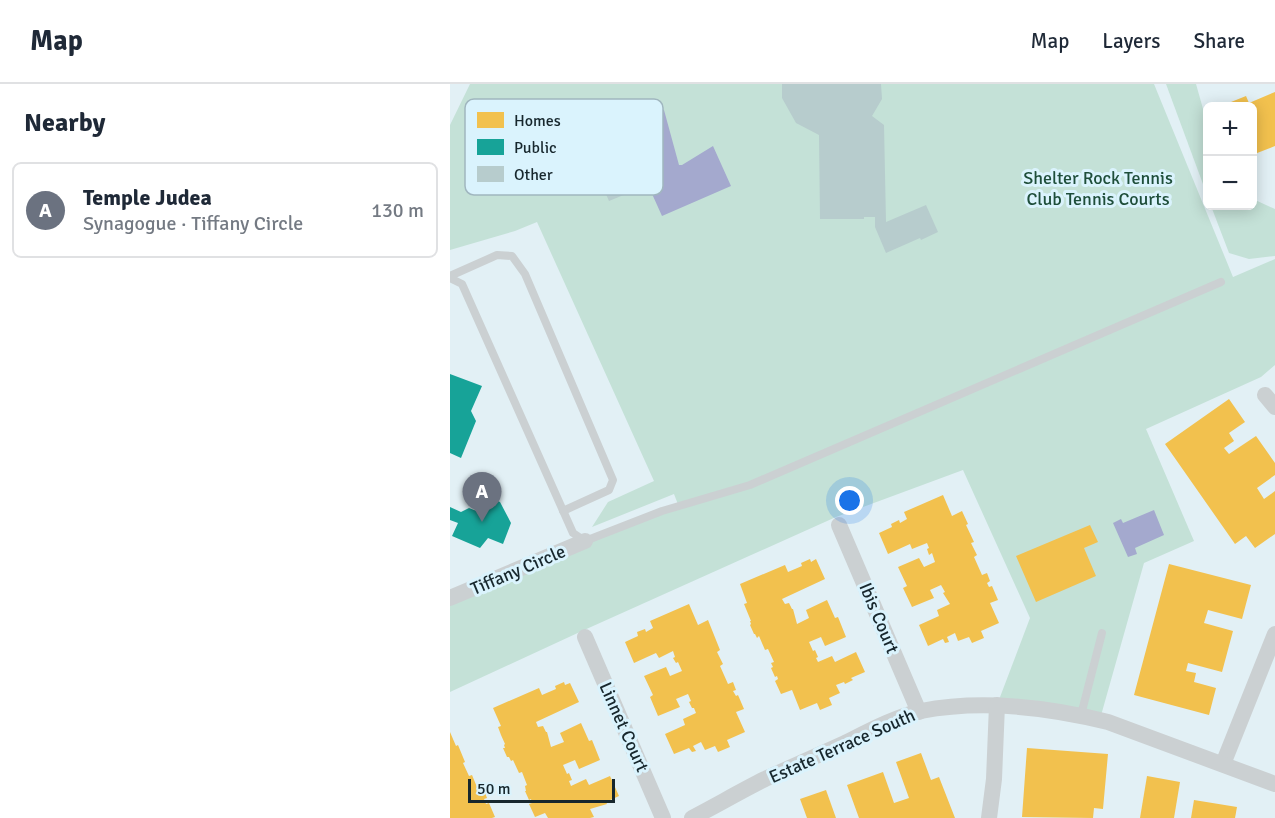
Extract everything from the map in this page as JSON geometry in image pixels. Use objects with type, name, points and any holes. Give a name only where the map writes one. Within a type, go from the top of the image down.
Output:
[{"type":"street","name":"Ibis Court","points":[[840,525],[919,712]]},
{"type":"street","name":"Tiffany Circle","points":[[450,598],[585,541]]},
{"type":"street","points":[[1222,764],[1275,634]]},
{"type":"street","name":"Linnet Court","points":[[585,637],[663,818]]},
{"type":"street","name":"Estate Terrace South","points":[[692,818],[764,780],[883,725],[919,712],[950,707],[997,705],[1046,709],[1081,715],[1108,722],[1275,784]]},
{"type":"street","points":[[988,818],[994,779],[997,705]]},
{"type":"lane","points":[[450,277],[497,255],[512,256],[525,274],[613,480],[609,490],[562,511]]},
{"type":"lane","points":[[450,277],[462,284],[562,511],[573,533],[585,541],[662,511],[750,486],[1221,282]]},
{"type":"lane","points":[[1081,715],[1102,633]]},
{"type":"green space","name":"Shelter Rock Tennis Club Tennis Courts","points":[[470,84],[1154,84],[1203,204],[1203,210],[1206,210],[1233,277],[1275,259],[1275,365],[1261,377],[1146,429],[1194,541],[1144,563],[1100,719],[997,705],[1030,618],[963,470],[836,517],[450,692],[450,602],[582,543],[679,507],[674,494],[592,527],[608,502],[654,481],[537,222],[515,231],[450,250],[450,125]]},
{"type":"green space","points":[[1166,84],[1196,84],[1203,109],[1203,184]]},
{"type":"green space","points":[[1257,201],[1275,209],[1275,256],[1249,259],[1229,253],[1213,210],[1257,210]]},
{"type":"water","points":[[663,110],[679,165],[713,146],[731,186],[662,216],[653,195],[663,195]]},
{"type":"water","points":[[1154,510],[1164,535],[1135,548],[1137,554],[1128,557],[1113,523],[1121,519],[1123,523]]},
{"type":"building: Homes","points":[[1275,92],[1275,146],[1257,153],[1257,102],[1251,102]]},
{"type":"building: Homes","points":[[1246,96],[1249,102],[1231,102]]},
{"type":"building: Homes","points":[[1229,399],[1245,422],[1229,433],[1234,441],[1224,448],[1229,454],[1256,436],[1275,463],[1275,475],[1257,488],[1264,499],[1275,491],[1275,534],[1255,548],[1246,536],[1235,544],[1165,444]]},
{"type":"building: Homes","points":[[943,495],[952,516],[962,511],[968,524],[966,525],[974,542],[971,543],[977,555],[974,557],[982,575],[987,573],[990,581],[987,583],[989,587],[992,586],[998,600],[990,603],[999,623],[981,631],[984,638],[972,643],[969,637],[958,641],[955,633],[947,637],[949,642],[945,643],[943,639],[928,646],[919,625],[939,616],[937,610],[950,604],[941,585],[930,590],[934,598],[912,607],[903,588],[907,586],[898,567],[919,558],[924,567],[935,562],[932,553],[929,555],[927,543],[912,549],[910,544],[888,554],[879,533],[892,527],[891,524],[899,520],[900,523],[907,519],[904,512]]},
{"type":"building: Homes","points":[[1090,525],[1098,542],[1084,548],[1096,576],[1036,602],[1016,556]]},
{"type":"building: Homes","points":[[810,559],[811,562],[816,559],[825,579],[782,599],[793,609],[797,624],[809,618],[806,610],[827,600],[835,618],[838,617],[846,637],[825,646],[821,637],[809,642],[813,651],[815,650],[818,662],[832,656],[835,662],[856,652],[865,672],[851,678],[853,680],[845,684],[844,682],[836,685],[840,693],[829,698],[832,705],[820,710],[817,703],[800,710],[792,690],[781,694],[775,681],[778,679],[777,676],[775,677],[771,668],[773,667],[771,663],[774,662],[768,649],[765,650],[759,636],[757,638],[750,625],[751,621],[744,604],[747,603],[740,584],[785,565],[788,572],[802,566],[801,563]]},
{"type":"building: Homes","points":[[1169,564],[1251,585],[1242,619],[1208,610],[1204,623],[1233,631],[1222,672],[1188,663],[1186,671],[1196,673],[1194,682],[1216,688],[1209,715],[1134,695]]},
{"type":"building: Homes","points":[[689,604],[698,625],[708,620],[720,650],[717,652],[723,664],[720,666],[728,684],[733,682],[736,690],[733,691],[736,696],[738,695],[744,709],[736,712],[745,732],[727,740],[730,747],[718,752],[715,746],[705,750],[701,742],[693,746],[696,751],[692,752],[689,748],[674,754],[665,734],[685,725],[683,719],[696,713],[689,702],[691,701],[688,694],[676,699],[680,707],[658,716],[650,697],[653,695],[644,676],[666,667],[670,676],[682,671],[678,662],[676,663],[673,658],[675,657],[673,651],[659,658],[656,653],[634,663],[625,642],[638,636],[637,632],[645,629],[646,632],[653,628],[650,621]]},
{"type":"building: Homes","points":[[564,682],[565,685],[570,683],[579,702],[536,722],[538,727],[543,726],[547,732],[551,747],[564,742],[560,733],[581,723],[589,741],[592,740],[600,760],[579,769],[575,760],[563,765],[572,780],[569,781],[571,786],[586,779],[589,785],[610,776],[619,796],[606,802],[607,804],[590,809],[594,817],[590,818],[548,818],[545,813],[535,817],[529,804],[532,803],[531,799],[529,800],[525,791],[527,785],[522,772],[519,773],[513,760],[507,757],[503,748],[505,744],[498,727],[501,726],[493,708],[539,688],[542,695],[556,689],[555,686]]},
{"type":"building: Homes","points":[[450,732],[456,746],[458,745],[469,776],[472,775],[479,792],[484,790],[487,798],[484,799],[486,804],[489,803],[495,817],[450,818]]},
{"type":"building: Homes","points":[[1027,748],[1108,754],[1103,809],[1094,808],[1093,818],[1022,817]]},
{"type":"building: Homes","points":[[921,753],[931,780],[939,777],[955,818],[859,818],[847,785],[883,772],[894,803],[909,798],[896,762]]},
{"type":"building: Homes","points":[[1147,776],[1180,782],[1174,818],[1140,818]]},
{"type":"building: Homes","points":[[826,790],[836,818],[807,818],[800,799]]},
{"type":"building: Homes","points":[[1194,800],[1237,807],[1235,818],[1191,818]]},
{"type":"building: Public","points":[[450,374],[482,386],[471,411],[476,421],[461,458],[450,453]]},
{"type":"building: Public","points":[[491,498],[500,502],[511,523],[503,544],[488,538],[480,548],[452,536],[458,523],[450,520],[450,507],[461,512],[469,508],[479,512]]},
{"type":"building: Other","points":[[782,84],[881,84],[882,99],[872,116],[884,125],[886,222],[926,205],[938,232],[886,253],[875,227],[875,217],[820,219],[819,135],[796,123],[782,98]]},
{"type":"building: Other","points":[[606,195],[624,195],[609,201]]},
{"type":"place","name":"Temple Judea","points":[[482,522]]}]
